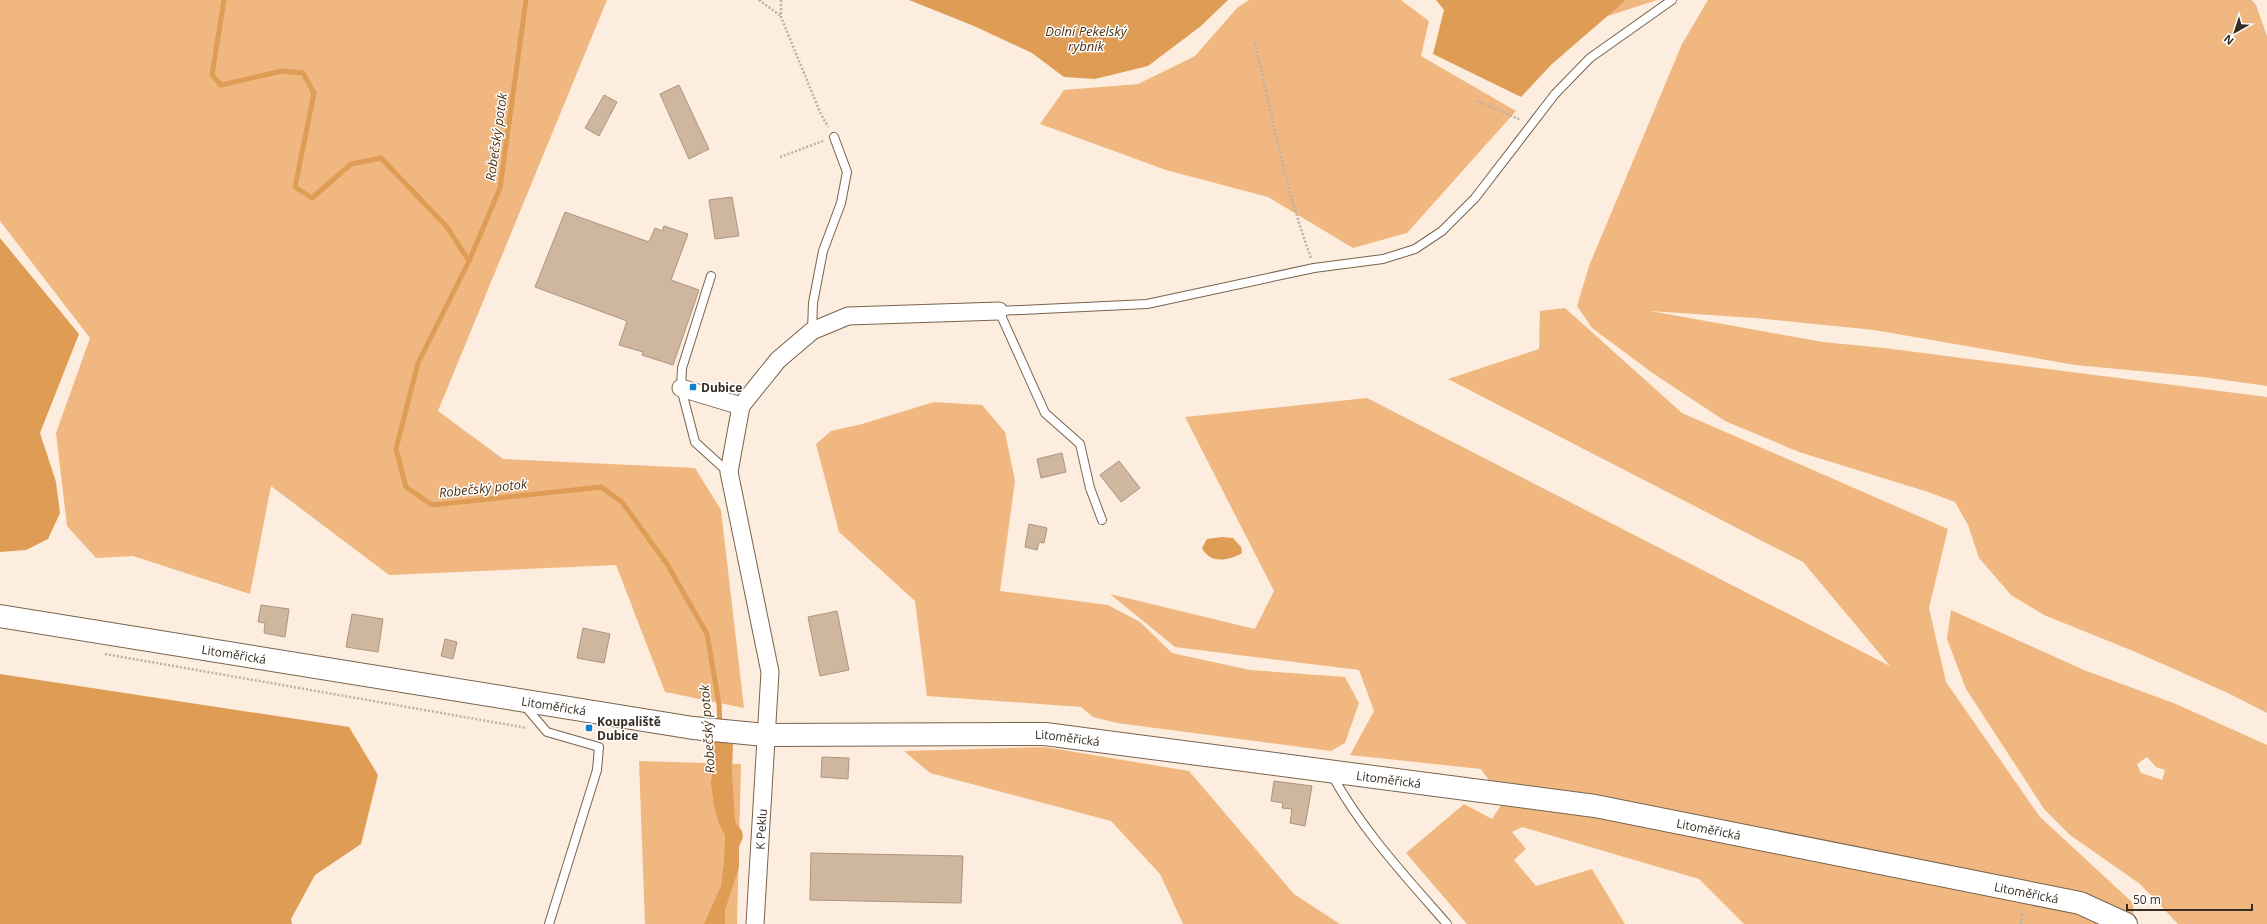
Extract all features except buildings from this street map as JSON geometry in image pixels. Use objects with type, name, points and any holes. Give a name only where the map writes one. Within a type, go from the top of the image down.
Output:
[{"type":"street","points":[[729,472],[741,406],[778,360],[812,331],[848,316],[999,311]]},
{"type":"street","points":[[681,388],[741,406]]},
{"type":"street","name":"K Peklu","points":[[729,472],[770,672],[756,735],[756,924]]},
{"type":"street","name":"Litoměřická","points":[[0,616],[693,728],[756,735],[1045,734],[1595,806],[2080,904],[2126,924]]},
{"type":"lane","points":[[1102,520],[1090,488],[1080,444],[1044,412],[999,311],[1147,304],[1314,268],[1383,259],[1415,249],[1442,231],[1474,198],[1555,94],[1590,58],[1672,0]]},
{"type":"lane","points":[[812,331],[813,304],[823,251],[841,203],[847,172],[834,137]]},
{"type":"lane","points":[[711,276],[682,368],[681,388],[695,442],[729,472]]},
{"type":"lane","points":[[521,701],[548,732],[599,747],[597,770],[549,924]]},
{"type":"lane","points":[[1330,772],[1346,801],[1404,874],[1448,924]]},
{"type":"path","points":[[759,0],[781,17]]},
{"type":"path","points":[[780,156],[834,137],[820,112],[781,17],[781,0]]},
{"type":"path","points":[[1255,43],[1280,155],[1296,216],[1314,268]]},
{"type":"path","points":[[1477,102],[1532,125]]},
{"type":"path","points":[[102,654],[548,732]]},
{"type":"shaded area","points":[[0,0],[607,0],[438,411],[503,459],[695,468],[721,510],[744,708],[665,692],[616,565],[389,575],[271,486],[250,594],[133,556],[96,558],[67,526],[56,433],[90,338],[0,221]]},
{"type":"shaded area","points":[[1249,0],[1401,0],[1429,21],[1421,56],[1516,111],[1407,233],[1353,248],[1268,197],[1166,170],[1040,124],[1064,90],[1138,84],[1195,56],[1237,8]]},
{"type":"shaded area","points":[[1626,0],[1657,0],[1605,17]]},
{"type":"shaded area","points":[[1708,0],[2252,0],[2256,5],[2267,36],[2267,386],[2203,377],[2075,365],[1874,330],[1755,318],[1650,311],[1823,342],[1884,348],[2267,397],[2267,713],[2228,693],[2138,653],[2044,615],[2011,595],[1979,558],[1968,525],[1955,502],[1928,492],[1799,452],[1725,421],[1654,374],[1592,328],[1577,306],[1589,266],[1682,44]]},
{"type":"shaded area","points":[[1565,308],[1682,413],[1948,529],[1929,608],[1946,682],[2040,817],[2133,903],[2134,924],[1744,924],[1699,879],[1522,827],[1512,832],[1526,849],[1514,860],[1536,886],[1592,869],[1625,924],[1467,924],[1406,853],[1464,804],[1492,819],[1501,805],[1507,806],[1481,769],[1350,755],[1374,711],[1359,670],[1175,647],[1110,594],[1255,629],[1274,591],[1185,417],[1367,398],[1890,666],[1803,562],[1448,379],[1539,349],[1540,311]]},
{"type":"shaded area","points":[[934,402],[982,405],[1005,432],[1015,481],[1000,591],[1108,605],[1140,622],[1172,653],[1250,670],[1345,677],[1359,703],[1345,743],[1331,751],[1117,723],[1093,717],[1081,707],[927,696],[915,601],[839,532],[816,444],[831,431],[862,424]]},
{"type":"shaded area","points":[[1951,610],[2084,670],[2176,704],[2267,745],[2267,924],[2178,924],[2140,884],[2070,835],[2044,809],[1966,689],[1947,639]],"holes":[[[2147,757],[2156,767],[2165,770],[2162,780],[2141,773],[2137,764]]]},
{"type":"shaded area","points":[[1045,747],[1189,771],[1294,894],[1340,924],[1183,924],[1160,874],[1111,821],[930,773],[904,751]]},
{"type":"shaded area","points":[[639,761],[741,764],[737,924],[645,924]]},
{"type":"water","name":"Dolní Pekelský rybník","points":[[909,0],[1228,0],[1201,26],[1148,66],[1095,79],[1064,77],[1032,53],[974,26]]},
{"type":"water","points":[[1436,0],[1626,0],[1552,64],[1521,97],[1433,54],[1444,10]]},
{"type":"water","points":[[0,238],[79,334],[40,433],[56,482],[60,513],[48,539],[26,550],[0,552]]},
{"type":"water","points":[[1222,537],[1233,538],[1241,547],[1242,553],[1231,558],[1220,560],[1214,559],[1205,553],[1202,548],[1207,539]]},
{"type":"water","points":[[0,674],[349,727],[378,775],[361,844],[315,875],[291,919],[292,924],[0,924]]},
{"type":"water","points":[[712,741],[733,744],[732,771],[735,822],[742,831],[743,837],[739,847],[739,867],[725,910],[725,924],[704,924],[721,886],[724,863],[725,835],[719,824],[714,806],[711,783],[714,761]]},
{"type":"waterway","points":[[224,0],[212,75],[221,85],[282,71],[303,73],[314,93],[295,187],[312,198],[351,164],[381,158],[447,227],[469,261]]},
{"type":"waterway","name":"Robečský potok","points":[[526,0],[500,188],[469,261],[418,363],[396,449],[406,487],[432,505],[601,487],[622,502],[667,564],[707,634],[719,704],[720,726]]},
{"type":"place","name":"Dubice","points":[[693,387]]},
{"type":"place","name":"Koupaliště Dubice","points":[[589,728]]}]
